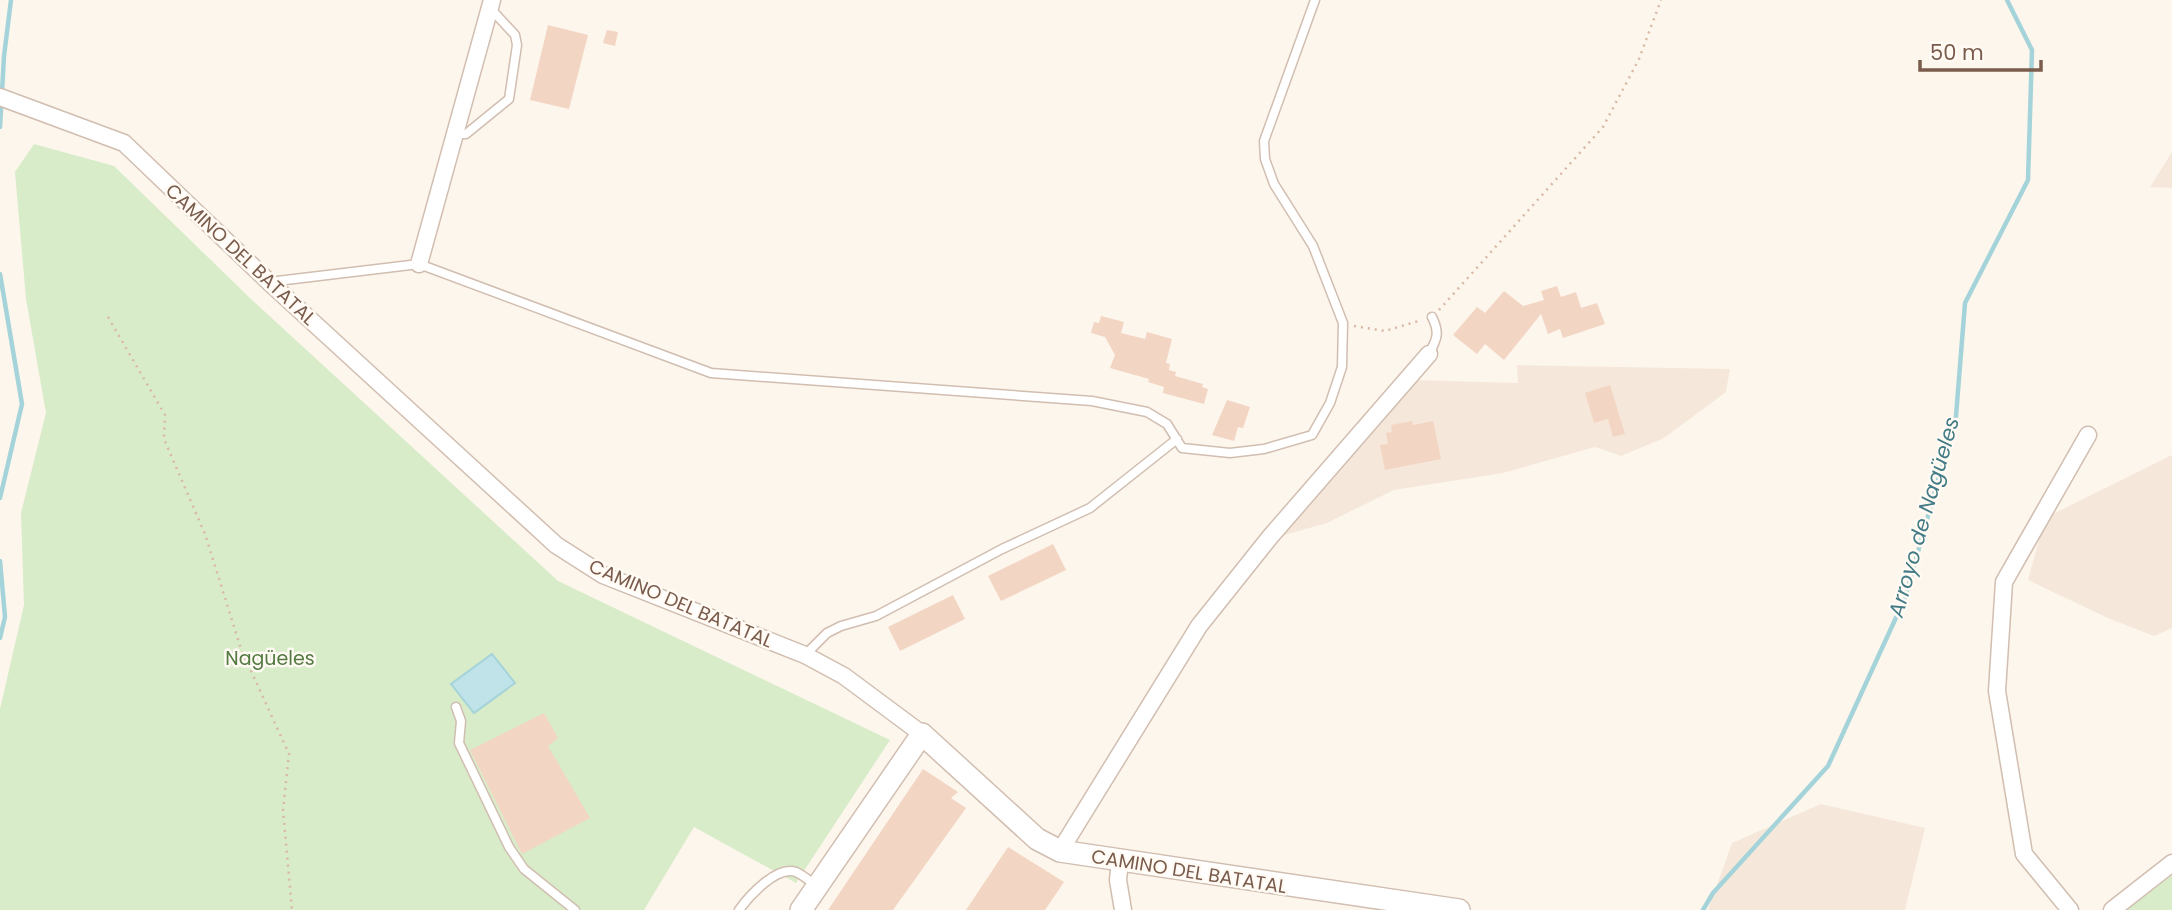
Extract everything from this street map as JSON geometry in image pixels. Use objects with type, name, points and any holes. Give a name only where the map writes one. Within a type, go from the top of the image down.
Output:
[{"type":"street","points":[[419,264],[491,4]]},
{"type":"street","name":"CAMINO DEL BATATAL","points":[[0,97],[124,143],[269,282],[556,545],[604,575],[805,655],[844,676],[922,734],[1037,839],[1060,851],[1460,910]]},
{"type":"street","points":[[1060,851],[1199,626],[1270,537],[1429,354]]},
{"type":"street","points":[[2070,910],[2024,853],[1997,691],[2004,582],[2088,435]]},
{"type":"street","points":[[801,910],[922,734]]},
{"type":"street","points":[[1120,861],[1118,880],[1124,910]]},
{"type":"street","points":[[2112,910],[2172,863]]},
{"type":"lane","points":[[269,282],[419,264],[710,373],[1092,401],[1147,412],[1167,424],[1182,448],[1230,453],[1264,449],[1312,435],[1330,403],[1342,367],[1343,323],[1313,246],[1274,184],[1265,159],[1264,141],[1315,0]]},
{"type":"lane","points":[[455,134],[466,134],[509,99],[517,45],[515,35],[491,4]]},
{"type":"lane","points":[[1429,354],[1438,338],[1432,317]]},
{"type":"lane","points":[[805,655],[827,633],[876,616],[1002,549],[1090,508],[1177,439]]},
{"type":"lane","points":[[456,707],[461,721],[459,743],[509,847],[524,869],[575,910]]},
{"type":"lane","points":[[739,910],[750,894],[769,879],[788,872],[795,872],[817,886]]},
{"type":"path","points":[[1343,323],[1385,331],[1432,317],[1602,127],[1639,59],[1661,0]]},
{"type":"path","points":[[108,317],[165,415],[164,439],[205,534],[241,649],[289,754],[283,810],[292,910]]},
{"type":"shaded area","points":[[2172,152],[2172,188],[2150,187]]},
{"type":"shaded area","points":[[1517,365],[1730,369],[1726,392],[1664,438],[1621,456],[1595,447],[1503,473],[1394,490],[1327,523],[1281,536],[1341,470],[1413,380],[1518,383]]},
{"type":"shaded area","points":[[2172,455],[2172,628],[2154,636],[2110,619],[2028,580],[2045,518]]},
{"type":"shaded area","points":[[1821,804],[1925,828],[1905,910],[1708,910],[1732,843]]},
{"type":"green space","name":"Nagüeles","points":[[34,144],[114,166],[251,299],[558,581],[890,740],[796,883],[694,827],[644,910],[0,910],[0,709],[24,605],[21,513],[46,413],[26,299],[15,172]]},
{"type":"green space","points":[[2172,872],[2172,910],[2124,910],[2149,893]]},
{"type":"water","points":[[492,654],[515,683],[474,713],[451,684]]},
{"type":"building","points":[[548,25],[588,35],[569,109],[530,100]]},
{"type":"building","points":[[607,30],[618,32],[615,46],[603,43]]},
{"type":"building","points":[[1557,286],[1561,297],[1576,292],[1581,308],[1597,303],[1605,324],[1563,338],[1560,329],[1548,334],[1541,314],[1504,360],[1485,344],[1477,354],[1453,335],[1477,307],[1485,313],[1504,291],[1523,306],[1544,300],[1541,291]]},
{"type":"building","points":[[1101,316],[1124,322],[1121,333],[1145,339],[1147,332],[1172,339],[1166,363],[1170,364],[1169,370],[1176,372],[1175,376],[1203,384],[1202,387],[1208,389],[1204,404],[1163,393],[1164,387],[1148,382],[1149,379],[1110,368],[1115,355],[1105,337],[1091,333],[1094,322],[1099,323]]},
{"type":"building","points":[[1610,385],[1625,434],[1613,437],[1608,419],[1594,423],[1585,393]]},
{"type":"building","points":[[1227,400],[1250,407],[1243,428],[1238,427],[1234,441],[1212,435]]},
{"type":"building","points":[[1412,421],[1413,425],[1433,421],[1441,459],[1385,470],[1380,445],[1388,444],[1386,433],[1392,432],[1391,425]]},
{"type":"building","points":[[1053,544],[1066,570],[1001,601],[988,576]]},
{"type":"building","points":[[953,595],[965,619],[900,651],[888,627]]},
{"type":"building","points":[[544,713],[558,738],[548,746],[590,818],[522,854],[470,750]]},
{"type":"building","points":[[923,769],[958,792],[951,798],[966,808],[893,910],[828,910]]},
{"type":"building","points":[[1008,847],[1064,882],[1045,910],[966,910]]},
{"type":"waterway","points":[[0,127],[4,56],[11,0]]},
{"type":"waterway","name":"Arroyo de Nagüeles","points":[[1703,910],[1713,893],[1828,766],[1905,598],[1956,416],[1965,303],[2028,180],[2032,50],[2007,0]]},
{"type":"waterway","points":[[0,274],[22,404],[0,498]]},
{"type":"waterway","points":[[0,561],[5,617],[0,638]]}]
